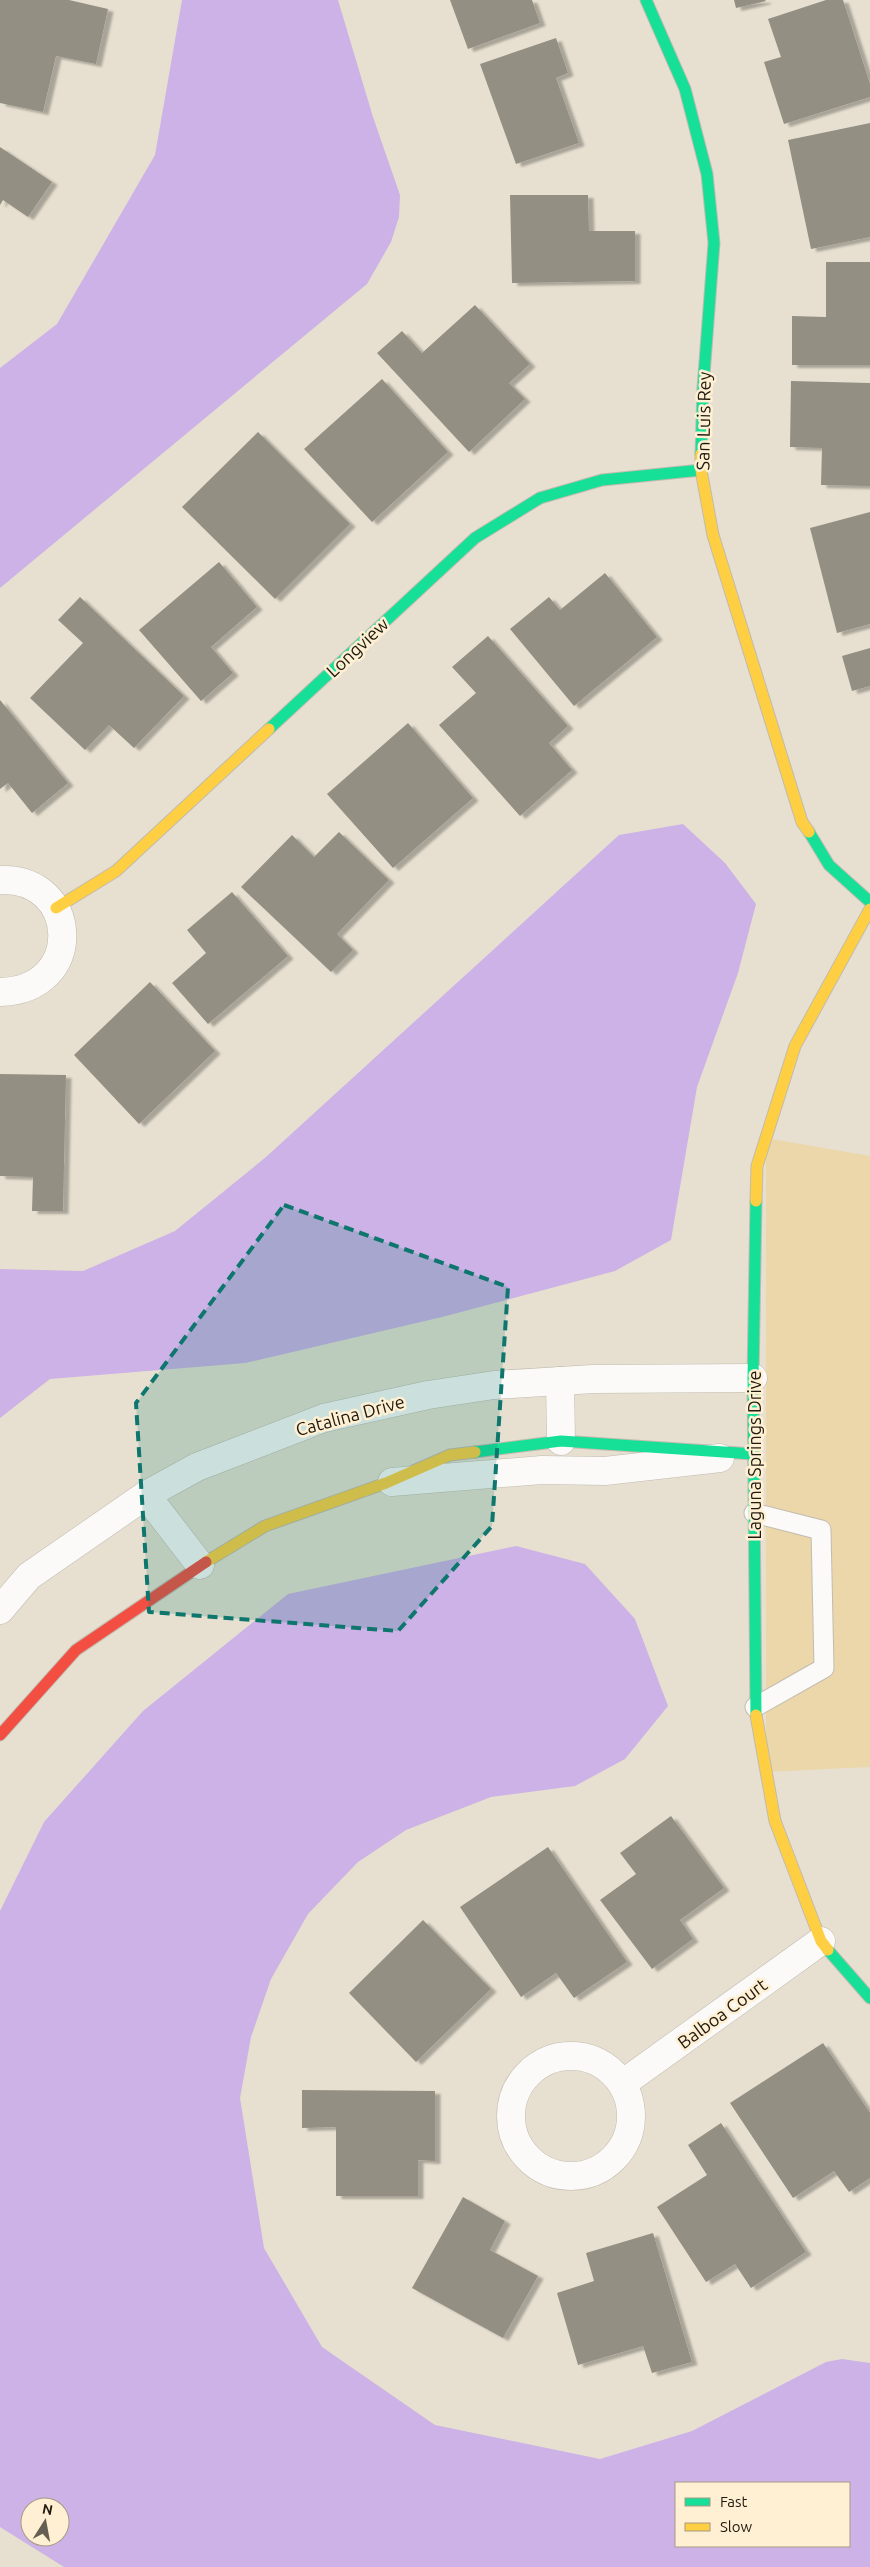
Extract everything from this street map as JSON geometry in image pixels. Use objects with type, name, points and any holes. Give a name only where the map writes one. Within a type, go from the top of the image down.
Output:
[{"type":"street","name":"San Luis Rey","points":[[646,0],[685,89],[707,174],[714,243],[703,388],[701,470],[713,535],[802,822],[828,865],[870,902]]},
{"type":"street","name":"Longview","points":[[56,908],[116,872],[475,538],[540,498],[602,480],[701,470]]},
{"type":"street","points":[[0,880],[12,879],[30,884],[44,894],[56,908],[62,926],[62,943],[58,960],[47,975],[33,986],[16,992],[0,992]]},
{"type":"street","name":"Laguna Springs Drive","points":[[870,909],[795,1046],[757,1166],[753,1378],[755,1707],[775,1820],[821,1941],[870,1998]]},
{"type":"street","name":"Catalina Drive","points":[[0,1610],[30,1576],[146,1495],[197,1467],[324,1418],[428,1395],[494,1385],[560,1381],[753,1378]]},
{"type":"street","points":[[560,1381],[561,1441]]},
{"type":"street","points":[[0,1735],[76,1650],[200,1565],[265,1526],[386,1482],[450,1455],[561,1441],[601,1442],[753,1454]]},
{"type":"street","points":[[386,1482],[542,1470],[604,1471],[753,1454]]},
{"type":"street","points":[[146,1495],[200,1565]]},
{"type":"street","name":"Balboa Court","points":[[622,2084],[821,1941]]},
{"type":"street","points":[[560,2056],[584,2057],[606,2067],[622,2084],[631,2106],[630,2129],[621,2151],[603,2167],[581,2175],[558,2175],[536,2165],[519,2148],[511,2126],[512,2103],[521,2081],[539,2065],[560,2056]]},
{"type":"lane","points":[[754,1513],[821,1530],[824,1668],[755,1707]]},
{"type":"highlighted area","points":[[284,1205],[508,1287],[492,1526],[398,1631],[149,1612],[136,1403]]},
{"type":"shaded area","points":[[182,0],[338,0],[373,117],[400,195],[399,217],[391,242],[367,284],[0,588],[0,368],[57,324],[155,155]]},
{"type":"shaded area","points":[[683,824],[725,863],[756,904],[738,973],[697,1087],[671,1240],[615,1271],[442,1317],[245,1363],[50,1379],[0,1418],[0,1269],[83,1271],[175,1231],[266,1157],[619,835]]},
{"type":"shaded area","points":[[766,1138],[870,1156],[870,1767],[766,1772]]},
{"type":"shaded area","points":[[516,1546],[585,1564],[635,1619],[668,1706],[625,1759],[575,1786],[491,1797],[406,1830],[358,1862],[308,1914],[271,1979],[251,2037],[240,2098],[264,2248],[322,2347],[435,2425],[600,2459],[692,2431],[826,2362],[842,2359],[870,2363],[870,2567],[64,2567],[32,2547],[70,2547],[70,2497],[20,2497],[20,2540],[0,2527],[0,1911],[44,1822],[143,1711],[288,1594]]},
{"type":"building","points":[[0,0],[69,0],[108,9],[96,64],[56,56],[43,112],[0,103]]},
{"type":"building","points":[[450,0],[532,0],[540,23],[468,49]]},
{"type":"building","points":[[734,0],[765,0],[766,1],[736,8]]},
{"type":"building","points":[[826,0],[843,0],[870,84],[870,97],[784,124],[764,62],[781,57],[768,19]]},
{"type":"building","points":[[556,38],[568,73],[556,78],[579,143],[516,164],[480,64]]},
{"type":"building","points":[[870,123],[870,237],[811,249],[788,140]]},
{"type":"building","points":[[0,147],[52,182],[28,217],[3,200],[0,205]]},
{"type":"building","points":[[510,195],[588,195],[589,231],[635,231],[635,281],[512,283]]},
{"type":"building","points":[[826,262],[870,262],[870,365],[792,365],[792,316],[826,317]]},
{"type":"building","points":[[475,305],[530,364],[509,383],[525,399],[469,452],[377,353],[402,331],[422,353]]},
{"type":"building","points":[[382,379],[448,452],[372,522],[304,449]]},
{"type":"building","points":[[791,381],[870,383],[870,486],[821,485],[822,448],[790,447]]},
{"type":"building","points":[[258,432],[350,524],[275,599],[182,507]]},
{"type":"building","points":[[870,512],[870,624],[837,633],[810,528]]},
{"type":"building","points":[[219,562],[257,607],[211,647],[233,673],[201,701],[139,630]]},
{"type":"building","points":[[605,573],[657,637],[574,706],[510,629],[549,597],[560,610]]},
{"type":"building","points":[[80,597],[184,696],[134,748],[109,725],[85,750],[30,698],[83,643],[58,620]]},
{"type":"building","points":[[488,636],[568,726],[549,743],[572,770],[520,816],[439,725],[476,693],[452,667]]},
{"type":"building","points":[[870,648],[870,686],[852,691],[842,656]]},
{"type":"building","points":[[0,700],[68,783],[32,813],[8,783],[0,789]]},
{"type":"building","points":[[408,723],[473,798],[393,868],[327,794]]},
{"type":"building","points":[[339,832],[389,880],[337,934],[353,950],[331,972],[241,887],[292,835],[314,857]]},
{"type":"building","points":[[232,892],[288,956],[208,1024],[172,983],[206,953],[187,930]]},
{"type":"building","points":[[150,982],[215,1051],[139,1124],[74,1055]]},
{"type":"building","points":[[0,1074],[66,1075],[63,1211],[32,1211],[33,1177],[0,1176]]},
{"type":"building","points":[[671,1816],[724,1888],[680,1920],[693,1939],[652,1969],[600,1900],[636,1874],[620,1853]]},
{"type":"building","points":[[548,1847],[627,1962],[574,1998],[556,1973],[521,1997],[460,1907]]},
{"type":"building","points":[[423,1920],[491,1989],[416,2062],[349,1993]]},
{"type":"building","points":[[823,2043],[870,2113],[870,2178],[849,2192],[834,2171],[793,2198],[730,2103]]},
{"type":"building","points":[[302,2090],[435,2091],[435,2161],[418,2160],[418,2196],[336,2196],[336,2127],[302,2128]]},
{"type":"building","points":[[721,2123],[806,2252],[751,2288],[735,2264],[706,2282],[657,2207],[707,2175],[688,2145]]},
{"type":"building","points":[[463,2197],[505,2221],[490,2250],[538,2276],[503,2338],[412,2288]]},
{"type":"building","points":[[653,2233],[692,2362],[652,2373],[643,2346],[578,2365],[557,2293],[594,2281],[586,2253]]},
{"type":"traffic: fast","points":[[646,0],[685,89],[707,174],[714,243],[703,388],[701,454]]},
{"type":"traffic: fast","points":[[269,729],[475,538],[540,498],[602,480],[701,470]]},
{"type":"traffic: fast","points":[[809,832],[829,865],[870,902]]},
{"type":"traffic: fast","points":[[756,1201],[753,1378],[756,1715]]},
{"type":"traffic: fast","points":[[475,1452],[561,1441],[753,1454]]},
{"type":"traffic: fast","points":[[828,1950],[870,1998]]},
{"type":"traffic: slow","points":[[701,454],[701,470],[713,535],[802,822],[809,832]]},
{"type":"traffic: slow","points":[[56,908],[116,871],[269,729]]},
{"type":"traffic: slow","points":[[756,1201],[757,1166],[795,1046],[870,909]]},
{"type":"traffic: slow","points":[[206,1562],[265,1526],[386,1483],[450,1455],[475,1452]]},
{"type":"traffic: slow","points":[[756,1715],[775,1821],[821,1941],[828,1950]]},
{"type":"traffic: jam","points":[[0,1735],[76,1650],[206,1562]]}]
